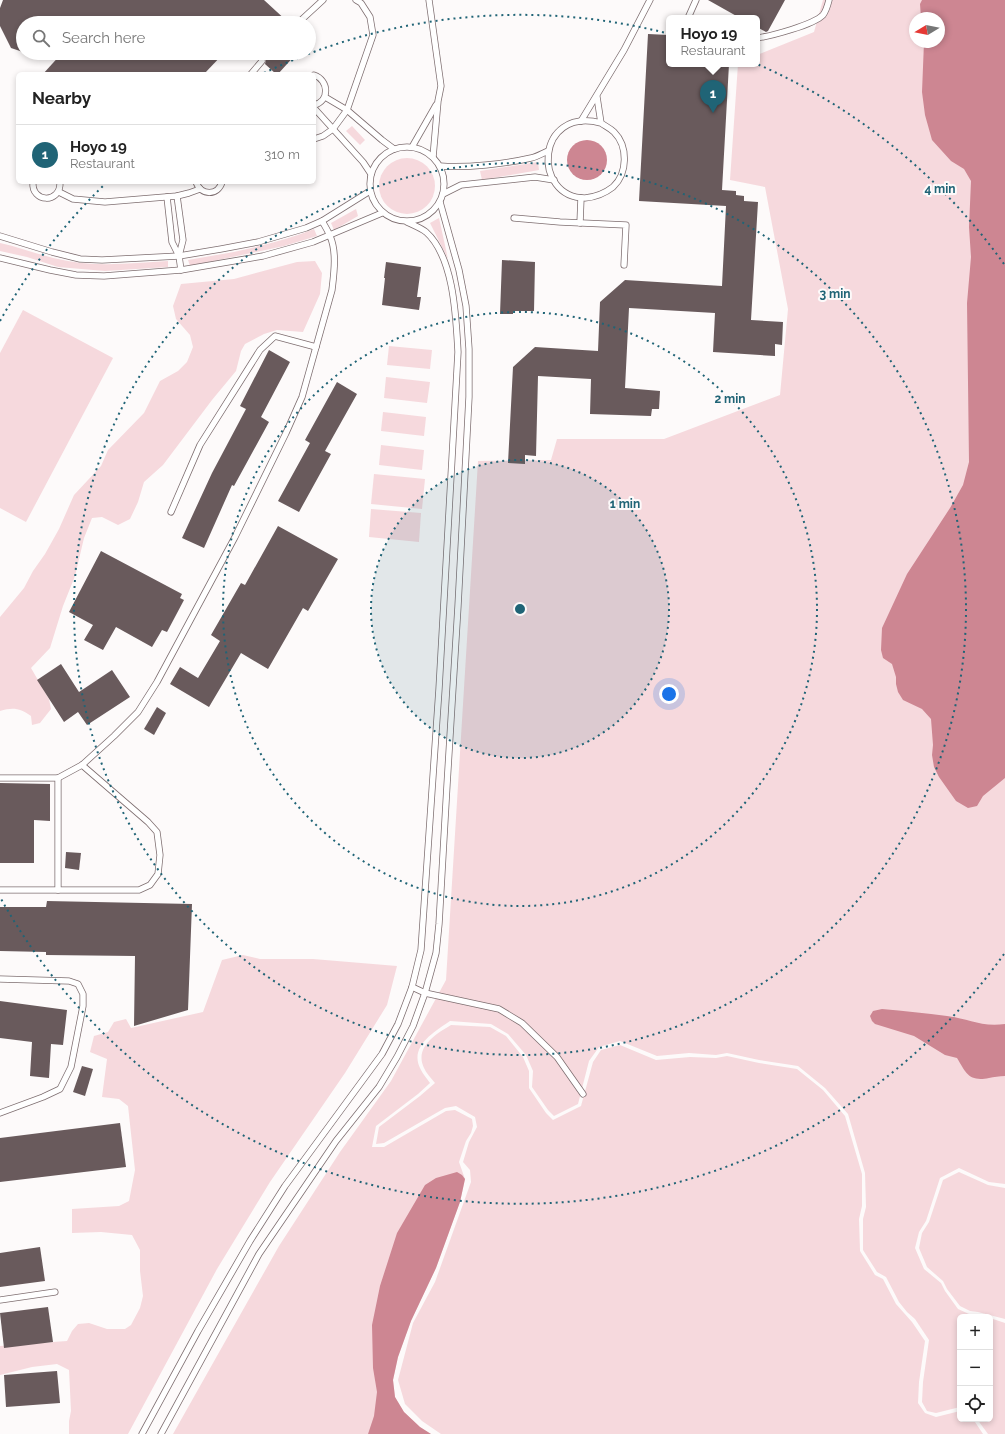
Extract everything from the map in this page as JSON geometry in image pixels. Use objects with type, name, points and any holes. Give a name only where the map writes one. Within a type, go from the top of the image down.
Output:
[{"type":"lane","points":[[306,16],[323,0]]},
{"type":"lane","points":[[316,138],[323,136],[333,129],[347,110],[373,35],[370,18],[362,3],[356,0]]},
{"type":"lane","points":[[429,0],[441,86],[438,101],[433,157]]},
{"type":"lane","points":[[581,121],[597,97],[624,50],[650,0]]},
{"type":"lane","points":[[689,15],[696,0]]},
{"type":"lane","points":[[760,37],[782,33],[810,22],[823,14],[830,0]]},
{"type":"lane","points":[[253,72],[262,61]]},
{"type":"lane","points":[[316,76],[324,82],[326,92],[325,97],[316,106]]},
{"type":"lane","points":[[325,97],[347,110],[394,149]]},
{"type":"lane","points":[[597,97],[601,123]]},
{"type":"lane","points":[[412,147],[438,101]]},
{"type":"lane","points":[[316,109],[363,162],[371,174]]},
{"type":"lane","points":[[591,121],[601,123],[613,131],[622,144],[625,158],[623,172],[617,184],[606,192],[594,197],[580,198],[561,188],[554,180],[550,171],[548,151],[557,134],[572,123],[591,121]]},
{"type":"lane","points":[[142,1434],[198,1331],[250,1241],[285,1186],[382,1054],[398,1024],[412,987],[421,950],[440,681],[458,352],[455,308],[449,275],[438,247],[426,232],[407,222],[394,219],[382,213],[370,191],[371,174],[376,164],[384,155],[394,149],[412,147],[420,149],[433,157],[440,166],[444,180],[443,194],[440,202],[434,210],[426,217],[417,221],[407,222]]},
{"type":"lane","points":[[440,166],[458,167],[533,158],[548,151]]},
{"type":"lane","points":[[443,194],[461,185],[535,177],[554,180]]},
{"type":"lane","points":[[33,184],[35,192],[43,198],[51,198],[59,192],[60,184]]},
{"type":"lane","points":[[197,184],[200,189],[207,193],[218,189],[221,184]]},
{"type":"lane","points":[[59,192],[73,199],[105,202],[177,196],[200,189]]},
{"type":"lane","points":[[0,236],[80,259],[102,260],[179,256],[221,250],[258,242],[306,228],[322,222],[370,191]]},
{"type":"lane","points":[[177,196],[183,240],[179,256]]},
{"type":"lane","points":[[167,197],[172,242],[179,256],[181,270]]},
{"type":"lane","points":[[580,198],[580,223]]},
{"type":"lane","points":[[161,1434],[259,1254],[336,1141],[379,1087],[397,1056],[413,1026],[425,992],[436,953],[440,924],[469,397],[469,349],[466,306],[459,270],[440,202]]},
{"type":"lane","points":[[0,258],[76,275],[104,276],[181,270],[263,256],[313,242],[382,213]]},
{"type":"lane","points":[[514,218],[626,225],[624,264]]},
{"type":"lane","points":[[0,778],[58,778],[82,765],[138,712],[156,682],[235,537],[286,433],[302,396],[332,290],[334,274],[333,247],[330,235],[322,222]]},
{"type":"lane","points":[[171,512],[200,445],[260,350],[275,336],[316,347]]},
{"type":"lane","points":[[0,890],[139,890],[150,885],[158,874],[160,854],[157,832],[148,822],[82,765]]},
{"type":"lane","points":[[58,778],[58,890]]},
{"type":"lane","points":[[0,979],[69,981],[78,984],[83,994],[83,1006],[71,1067],[60,1089],[0,1113]]},
{"type":"lane","points":[[412,987],[425,992],[499,1009],[522,1023],[557,1057],[583,1094]]},
{"type":"lane","points":[[0,1300],[55,1292]]},
{"type":"shaded area","points":[[823,0],[1005,0],[1005,1184],[989,1182],[959,1168],[940,1178],[926,1221],[919,1232],[915,1248],[924,1269],[941,1283],[958,1309],[969,1314],[957,1314],[957,1408],[936,1413],[927,1411],[922,1402],[923,1382],[929,1340],[915,1319],[899,1302],[886,1277],[877,1272],[863,1250],[863,1219],[866,1207],[865,1173],[848,1114],[825,1088],[798,1066],[727,1053],[716,1055],[689,1053],[657,1056],[620,1041],[599,1047],[589,1061],[578,1104],[554,1116],[532,1087],[533,1071],[526,1055],[508,1034],[491,1024],[450,1021],[430,1035],[420,1047],[418,1062],[421,1070],[430,1083],[376,1126],[372,1147],[384,1147],[446,1111],[455,1110],[472,1119],[473,1126],[471,1133],[466,1141],[459,1162],[465,1179],[460,1202],[436,1268],[411,1321],[398,1357],[393,1380],[395,1397],[404,1412],[420,1427],[431,1434],[173,1434],[279,1246],[340,1152],[391,1081],[446,980],[478,461],[551,460],[557,439],[664,439],[780,395],[788,309],[765,187],[730,180],[738,67],[760,67],[760,54],[814,32]]},
{"type":"shaded area","points":[[922,0],[1005,0],[1005,778],[983,796],[977,806],[968,808],[956,801],[939,777],[934,767],[932,755],[933,745],[931,719],[922,709],[903,700],[898,692],[892,664],[883,658],[881,650],[882,628],[907,574],[950,508],[963,485],[969,462],[967,303],[971,257],[969,227],[971,181],[964,169],[951,161],[932,140],[925,115],[922,92],[924,48],[945,48],[945,12],[921,12],[920,4]]},
{"type":"shaded area","points":[[352,126],[365,140],[360,145],[346,131]]},
{"type":"shaded area","points":[[591,140],[598,143],[604,149],[607,160],[606,168],[598,177],[591,180],[583,180],[576,177],[568,168],[567,156],[570,149],[579,141]]},
{"type":"shaded area","points":[[402,158],[412,158],[427,166],[433,175],[435,186],[433,197],[427,206],[412,214],[402,214],[391,209],[384,202],[379,191],[379,181],[384,170],[391,163]]},
{"type":"shaded area","points":[[538,162],[539,170],[482,180],[480,171]]},
{"type":"shaded area","points":[[356,209],[358,216],[334,230],[331,223]]},
{"type":"shaded area","points":[[439,218],[448,259],[430,223]]},
{"type":"shaded area","points":[[314,229],[317,236],[284,246],[190,266],[188,260],[268,244]]},
{"type":"shaded area","points":[[0,243],[50,257],[80,263],[118,264],[168,261],[168,267],[105,271],[58,267],[27,257],[0,251]]},
{"type":"shaded area","points":[[315,261],[322,273],[320,294],[303,332],[277,330],[264,334],[245,344],[241,351],[236,371],[163,465],[144,482],[138,502],[130,519],[118,525],[102,517],[92,518],[84,538],[75,576],[63,606],[50,648],[31,668],[49,699],[51,709],[40,723],[32,725],[31,716],[23,711],[9,709],[0,711],[0,617],[24,588],[33,571],[45,554],[59,529],[74,495],[101,466],[108,450],[144,413],[160,381],[178,371],[187,362],[193,347],[190,335],[176,319],[173,306],[181,284],[234,279],[297,262]]},
{"type":"shaded area","points":[[23,310],[113,358],[26,522],[0,508],[0,353]]},
{"type":"shaded area","points":[[389,346],[432,350],[430,369],[387,365]]},
{"type":"shaded area","points":[[386,377],[430,382],[427,403],[384,398]]},
{"type":"shaded area","points":[[383,412],[426,417],[424,436],[381,431]]},
{"type":"shaded area","points":[[381,445],[424,450],[422,470],[379,465]]},
{"type":"shaded area","points":[[374,474],[425,479],[422,509],[371,504]]},
{"type":"shaded area","points":[[371,509],[421,513],[419,542],[369,537]]},
{"type":"shaded area","points":[[243,955],[260,959],[313,959],[397,966],[387,1005],[345,1073],[270,1182],[217,1269],[128,1434],[69,1434],[71,1411],[69,1370],[57,1364],[32,1367],[0,1375],[0,1346],[67,1341],[72,1331],[78,1324],[89,1323],[107,1329],[125,1329],[131,1325],[140,1308],[143,1296],[140,1271],[140,1250],[132,1235],[101,1232],[72,1233],[72,1209],[119,1206],[129,1201],[135,1170],[128,1106],[119,1099],[102,1097],[107,1059],[90,1052],[94,1036],[108,1032],[114,1022],[126,1019],[131,1028],[203,1012],[222,960]]},
{"type":"shaded area","points":[[882,1009],[955,1017],[982,1024],[1005,1024],[1005,1076],[982,1079],[972,1077],[966,1072],[957,1058],[945,1055],[914,1036],[875,1024],[870,1016],[873,1011]]},
{"type":"shaded area","points":[[451,1025],[490,1027],[506,1036],[523,1057],[529,1071],[529,1088],[546,1113],[553,1120],[581,1106],[593,1062],[601,1050],[620,1045],[656,1060],[690,1057],[716,1058],[727,1056],[797,1069],[823,1090],[845,1116],[862,1174],[862,1206],[859,1219],[860,1251],[875,1275],[883,1279],[896,1304],[912,1322],[925,1341],[919,1382],[918,1403],[925,1413],[936,1417],[957,1412],[957,1422],[975,1422],[983,1434],[441,1434],[422,1421],[405,1404],[398,1380],[413,1323],[435,1282],[471,1182],[470,1170],[463,1162],[469,1142],[477,1127],[475,1117],[456,1106],[445,1108],[384,1143],[376,1144],[379,1127],[435,1083],[424,1068],[422,1054],[428,1042]]},
{"type":"shaded area","points":[[457,1172],[465,1179],[460,1202],[436,1268],[411,1321],[398,1357],[393,1380],[395,1397],[404,1412],[420,1427],[431,1434],[368,1434],[374,1416],[377,1392],[373,1368],[372,1325],[380,1286],[397,1233],[425,1185],[436,1178]]},
{"type":"shaded area","points":[[959,1172],[988,1185],[1005,1188],[1005,1319],[993,1316],[993,1314],[970,1311],[960,1306],[943,1281],[927,1267],[919,1248],[922,1233],[929,1222],[943,1180]]},
{"type":"shaded area","points":[[993,1319],[1005,1323],[1005,1434],[988,1434],[979,1422],[993,1422]]},
{"type":"building","points":[[3,0],[264,0],[281,16],[16,16],[16,50],[11,48],[0,26],[0,8]]},
{"type":"building","points":[[708,0],[785,0],[768,31],[766,32],[760,29],[760,15],[735,15]]},
{"type":"building","points":[[648,34],[666,35],[666,67],[729,67],[722,190],[736,191],[736,195],[744,196],[744,201],[758,202],[751,320],[783,322],[782,345],[775,344],[775,356],[713,352],[715,313],[629,308],[625,388],[660,391],[659,409],[652,409],[651,416],[590,414],[591,379],[538,376],[536,456],[525,455],[525,464],[508,463],[513,367],[535,347],[598,351],[600,302],[625,280],[722,286],[726,206],[639,201]]},
{"type":"building","points":[[56,60],[217,60],[206,72],[45,72]]},
{"type":"building","points":[[266,60],[291,60],[280,72],[274,72],[265,64]]},
{"type":"building","points":[[502,260],[535,262],[534,311],[513,311],[513,314],[500,314]]},
{"type":"building","points":[[386,262],[421,267],[417,297],[421,297],[419,310],[382,305]]},
{"type":"building","points":[[269,350],[290,362],[261,417],[269,422],[234,486],[232,485],[204,548],[182,538],[212,473],[246,409],[240,406]]},
{"type":"building","points":[[337,382],[357,394],[325,451],[331,454],[299,512],[278,501],[310,443],[305,440]]},
{"type":"building","points":[[278,526],[338,559],[308,611],[303,608],[268,669],[241,653],[209,707],[170,684],[180,667],[198,678],[220,641],[211,635],[241,583],[245,585]]},
{"type":"building","points":[[101,551],[182,594],[180,598],[184,600],[167,632],[162,630],[152,647],[116,627],[103,650],[84,640],[93,625],[69,612]]},
{"type":"building","points":[[61,664],[79,692],[112,670],[130,697],[87,725],[78,712],[64,722],[37,680]]},
{"type":"building","points":[[157,707],[166,713],[154,735],[144,729]]},
{"type":"building","points":[[0,783],[50,784],[50,821],[34,820],[34,863],[0,863]]},
{"type":"building","points":[[66,852],[81,853],[79,870],[65,868]]},
{"type":"building","points":[[47,901],[192,904],[188,1010],[134,1026],[135,956],[46,955],[46,952],[0,951],[0,907],[46,907]]},
{"type":"building","points":[[0,1001],[67,1010],[63,1045],[51,1044],[49,1078],[30,1076],[32,1042],[0,1038]]},
{"type":"building","points":[[82,1066],[93,1069],[85,1096],[73,1092]]},
{"type":"building","points":[[120,1123],[126,1167],[0,1182],[0,1138]]},
{"type":"building","points":[[40,1247],[45,1281],[0,1287],[0,1253]]},
{"type":"building","points":[[48,1307],[53,1342],[4,1348],[0,1313]]},
{"type":"building","points":[[57,1371],[60,1403],[6,1407],[4,1375]]},
{"type":"place","name":"Hoyo 19","points":[[713,113]]}]
